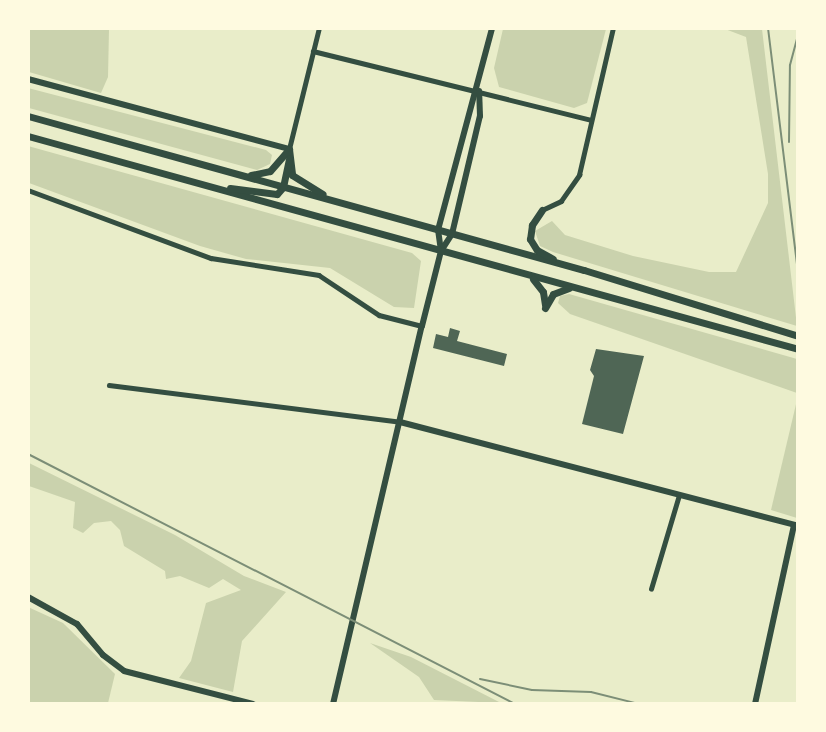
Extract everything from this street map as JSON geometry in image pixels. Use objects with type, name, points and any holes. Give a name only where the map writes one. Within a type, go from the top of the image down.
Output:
[{"type":"main road","points":[[28,116],[584,270],[798,336]]},
{"type":"main road","points":[[28,136],[798,350]]},
{"type":"main road","points":[[289,149],[292,174],[300,182],[339,202]]},
{"type":"main road","points":[[239,174],[270,171],[289,149]]},
{"type":"main road","points":[[160,173],[268,195],[277,194],[283,187],[290,159]]},
{"type":"main road","points":[[542,210],[530,232],[531,245],[548,257],[584,270]]},
{"type":"main road","points":[[525,274],[541,286],[545,308],[558,290],[578,288]]},
{"type":"street","points":[[28,79],[289,149],[318,28]]},
{"type":"street","points":[[441,251],[438,230],[467,113],[478,91],[492,28]]},
{"type":"street","points":[[542,210],[561,201],[575,183],[613,28]]},
{"type":"street","points":[[313,51],[591,120]]},
{"type":"street","points":[[333,704],[422,326],[441,251],[452,234],[480,116],[478,91]]},
{"type":"street","points":[[28,190],[211,258],[319,275],[379,315],[422,326]]},
{"type":"street","points":[[109,385],[400,422],[796,525],[755,704]]},
{"type":"street","points":[[651,589],[678,495]]},
{"type":"street","points":[[28,597],[77,624],[103,654],[124,671],[253,704]]},
{"type":"green space","points":[[28,29],[109,29],[108,77],[101,93],[29,72]]},
{"type":"green space","points":[[503,29],[606,29],[587,103],[574,108],[499,87],[494,68]]},
{"type":"green space","points":[[725,29],[762,29],[797,326],[553,252],[540,246],[535,231],[552,221],[565,235],[633,256],[709,272],[736,272],[768,203],[768,174],[746,37]]},
{"type":"green space","points":[[28,88],[266,150],[272,155],[270,164],[257,170],[29,108]]},
{"type":"green space","points":[[28,146],[412,253],[421,261],[414,308],[394,307],[330,268],[246,259],[200,246],[29,183]]},
{"type":"green space","points":[[569,294],[797,359],[797,393],[570,314],[558,303],[560,296]]},
{"type":"green space","points":[[797,400],[797,518],[771,510]]},
{"type":"green space","points":[[29,463],[175,535],[244,576],[286,592],[242,641],[233,692],[179,678],[191,661],[206,603],[241,590],[223,579],[209,588],[180,576],[166,579],[165,571],[124,546],[120,530],[111,521],[94,523],[83,533],[73,528],[75,502],[29,486]]},
{"type":"green space","points":[[28,607],[63,623],[115,674],[108,703],[29,703]]},
{"type":"green space","points":[[370,643],[411,657],[501,703],[434,700],[419,677]]},
{"type":"building","points":[[450,328],[460,331],[457,341],[507,354],[504,366],[433,348],[436,334],[448,337]]},
{"type":"building","points":[[596,349],[644,356],[623,434],[582,424],[594,376],[590,370]]},
{"type":"railway","points":[[768,28],[798,271]]},
{"type":"railway","points":[[789,142],[790,65],[798,35]]},
{"type":"railway","points":[[28,454],[515,704]]},
{"type":"railway","points":[[480,679],[532,690],[591,692],[639,704]]}]
